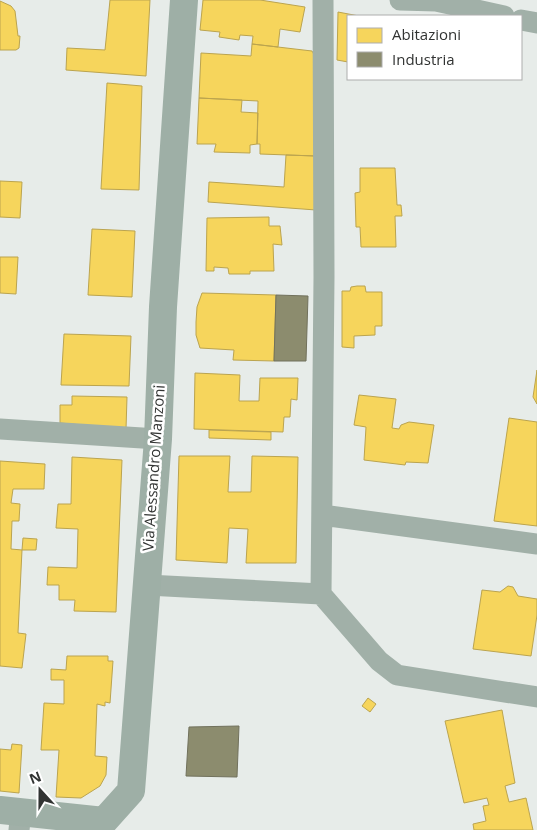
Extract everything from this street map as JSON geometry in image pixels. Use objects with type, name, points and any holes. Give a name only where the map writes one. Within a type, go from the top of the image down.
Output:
[{"type":"main road","name":"Via Alessandro Manzoni","points":[[14,817],[104,826],[131,791],[158,439],[162,307],[184,0]]},
{"type":"street","points":[[323,0],[324,287],[321,594],[379,661],[397,675],[537,697]]},
{"type":"street","points":[[400,0],[436,1],[499,15]]},
{"type":"street","points":[[522,20],[537,24]]},
{"type":"street","points":[[0,429],[158,439]]},
{"type":"street","points":[[322,516],[537,544]]},
{"type":"street","points":[[146,585],[321,594]]},
{"type":"building: Abitazioni","points":[[110,0],[150,0],[146,76],[66,70],[67,48],[105,50]]},
{"type":"building: Abitazioni","points":[[203,0],[260,0],[305,7],[300,32],[280,29],[278,47],[252,44],[253,36],[240,35],[239,40],[219,37],[220,32],[200,30]]},
{"type":"building: Abitazioni","points":[[0,1],[11,6],[15,11],[18,36],[20,36],[19,48],[16,50],[0,50]]},
{"type":"building: Abitazioni","points":[[338,12],[354,15],[347,15],[347,62],[337,60]]},
{"type":"building: Abitazioni","points":[[252,44],[312,51],[317,60],[316,156],[260,154],[260,144],[257,144],[258,101],[199,98],[201,53],[251,56]]},
{"type":"building: Abitazioni","points":[[107,83],[142,86],[139,190],[101,189]]},
{"type":"building: Abitazioni","points":[[199,98],[242,100],[241,112],[258,113],[257,144],[250,145],[250,153],[214,152],[216,144],[197,144]]},
{"type":"building: Abitazioni","points":[[286,155],[316,156],[316,210],[208,202],[209,182],[284,187]]},
{"type":"building: Abitazioni","points":[[360,168],[395,168],[397,205],[401,205],[402,216],[395,216],[396,247],[361,247],[360,227],[356,227],[355,193],[360,192]]},
{"type":"building: Abitazioni","points":[[0,181],[22,182],[20,218],[0,217]]},
{"type":"building: Abitazioni","points":[[269,217],[269,226],[280,226],[282,245],[273,244],[274,271],[250,271],[250,274],[229,274],[228,268],[214,267],[214,271],[206,271],[207,218]]},
{"type":"building: Abitazioni","points":[[92,229],[135,231],[132,297],[88,295]]},
{"type":"building: Abitazioni","points":[[0,257],[18,257],[16,294],[0,293]]},
{"type":"building: Abitazioni","points":[[365,286],[366,292],[382,292],[382,326],[375,326],[375,335],[354,336],[354,348],[342,347],[342,291],[350,291],[351,287]]},
{"type":"building: Abitazioni","points":[[202,293],[276,295],[274,361],[233,360],[234,350],[200,348],[196,335],[196,322],[197,307]]},
{"type":"building: Abitazioni","points":[[64,334],[131,336],[129,386],[61,385]]},
{"type":"building: Abitazioni","points":[[537,370],[537,404],[533,397]]},
{"type":"building: Abitazioni","points":[[195,373],[240,375],[239,401],[259,401],[260,378],[298,378],[297,400],[291,399],[290,417],[284,417],[283,432],[194,429]]},
{"type":"building: Abitazioni","points":[[359,395],[396,399],[392,428],[399,429],[401,425],[409,422],[434,425],[428,463],[406,462],[405,465],[364,460],[366,427],[354,425]]},
{"type":"building: Abitazioni","points":[[72,396],[127,397],[126,429],[60,423],[60,405],[72,405]]},
{"type":"building: Abitazioni","points":[[509,418],[537,422],[537,526],[494,521]]},
{"type":"building: Abitazioni","points":[[209,430],[271,432],[271,440],[209,438]]},
{"type":"building: Abitazioni","points":[[179,456],[230,456],[228,492],[251,492],[252,456],[298,457],[296,563],[246,563],[248,529],[229,528],[227,563],[176,560]]},
{"type":"building: Abitazioni","points":[[72,457],[122,460],[116,612],[74,611],[75,600],[59,600],[59,585],[47,585],[48,567],[77,568],[78,529],[56,528],[58,504],[71,504]]},
{"type":"building: Abitazioni","points":[[0,461],[45,464],[44,489],[13,489],[11,503],[20,504],[19,521],[12,521],[11,549],[22,550],[18,633],[26,634],[22,668],[0,666]]},
{"type":"building: Abitazioni","points":[[23,538],[37,539],[36,550],[22,550]]},
{"type":"building: Abitazioni","points":[[508,586],[513,587],[518,596],[537,599],[537,615],[531,656],[473,649],[482,590],[500,592]]},
{"type":"building: Abitazioni","points":[[67,656],[108,656],[108,661],[113,661],[110,703],[105,702],[105,706],[97,704],[95,756],[107,757],[106,775],[100,786],[81,798],[56,797],[59,750],[41,750],[44,703],[64,704],[64,680],[51,680],[51,669],[66,670]]},
{"type":"building: Abitazioni","points":[[368,698],[376,704],[370,712],[362,706]]},
{"type":"building: Abitazioni","points":[[502,710],[515,783],[505,786],[509,802],[526,798],[533,830],[474,830],[473,824],[486,821],[483,806],[489,805],[487,798],[464,803],[445,721]]},
{"type":"building: Abitazioni","points":[[12,744],[22,745],[19,793],[0,791],[0,749],[11,750]]},
{"type":"building: Industria","points":[[276,295],[308,296],[306,361],[274,361]]},
{"type":"building: Industria","points":[[239,726],[237,777],[186,776],[189,727]]}]
